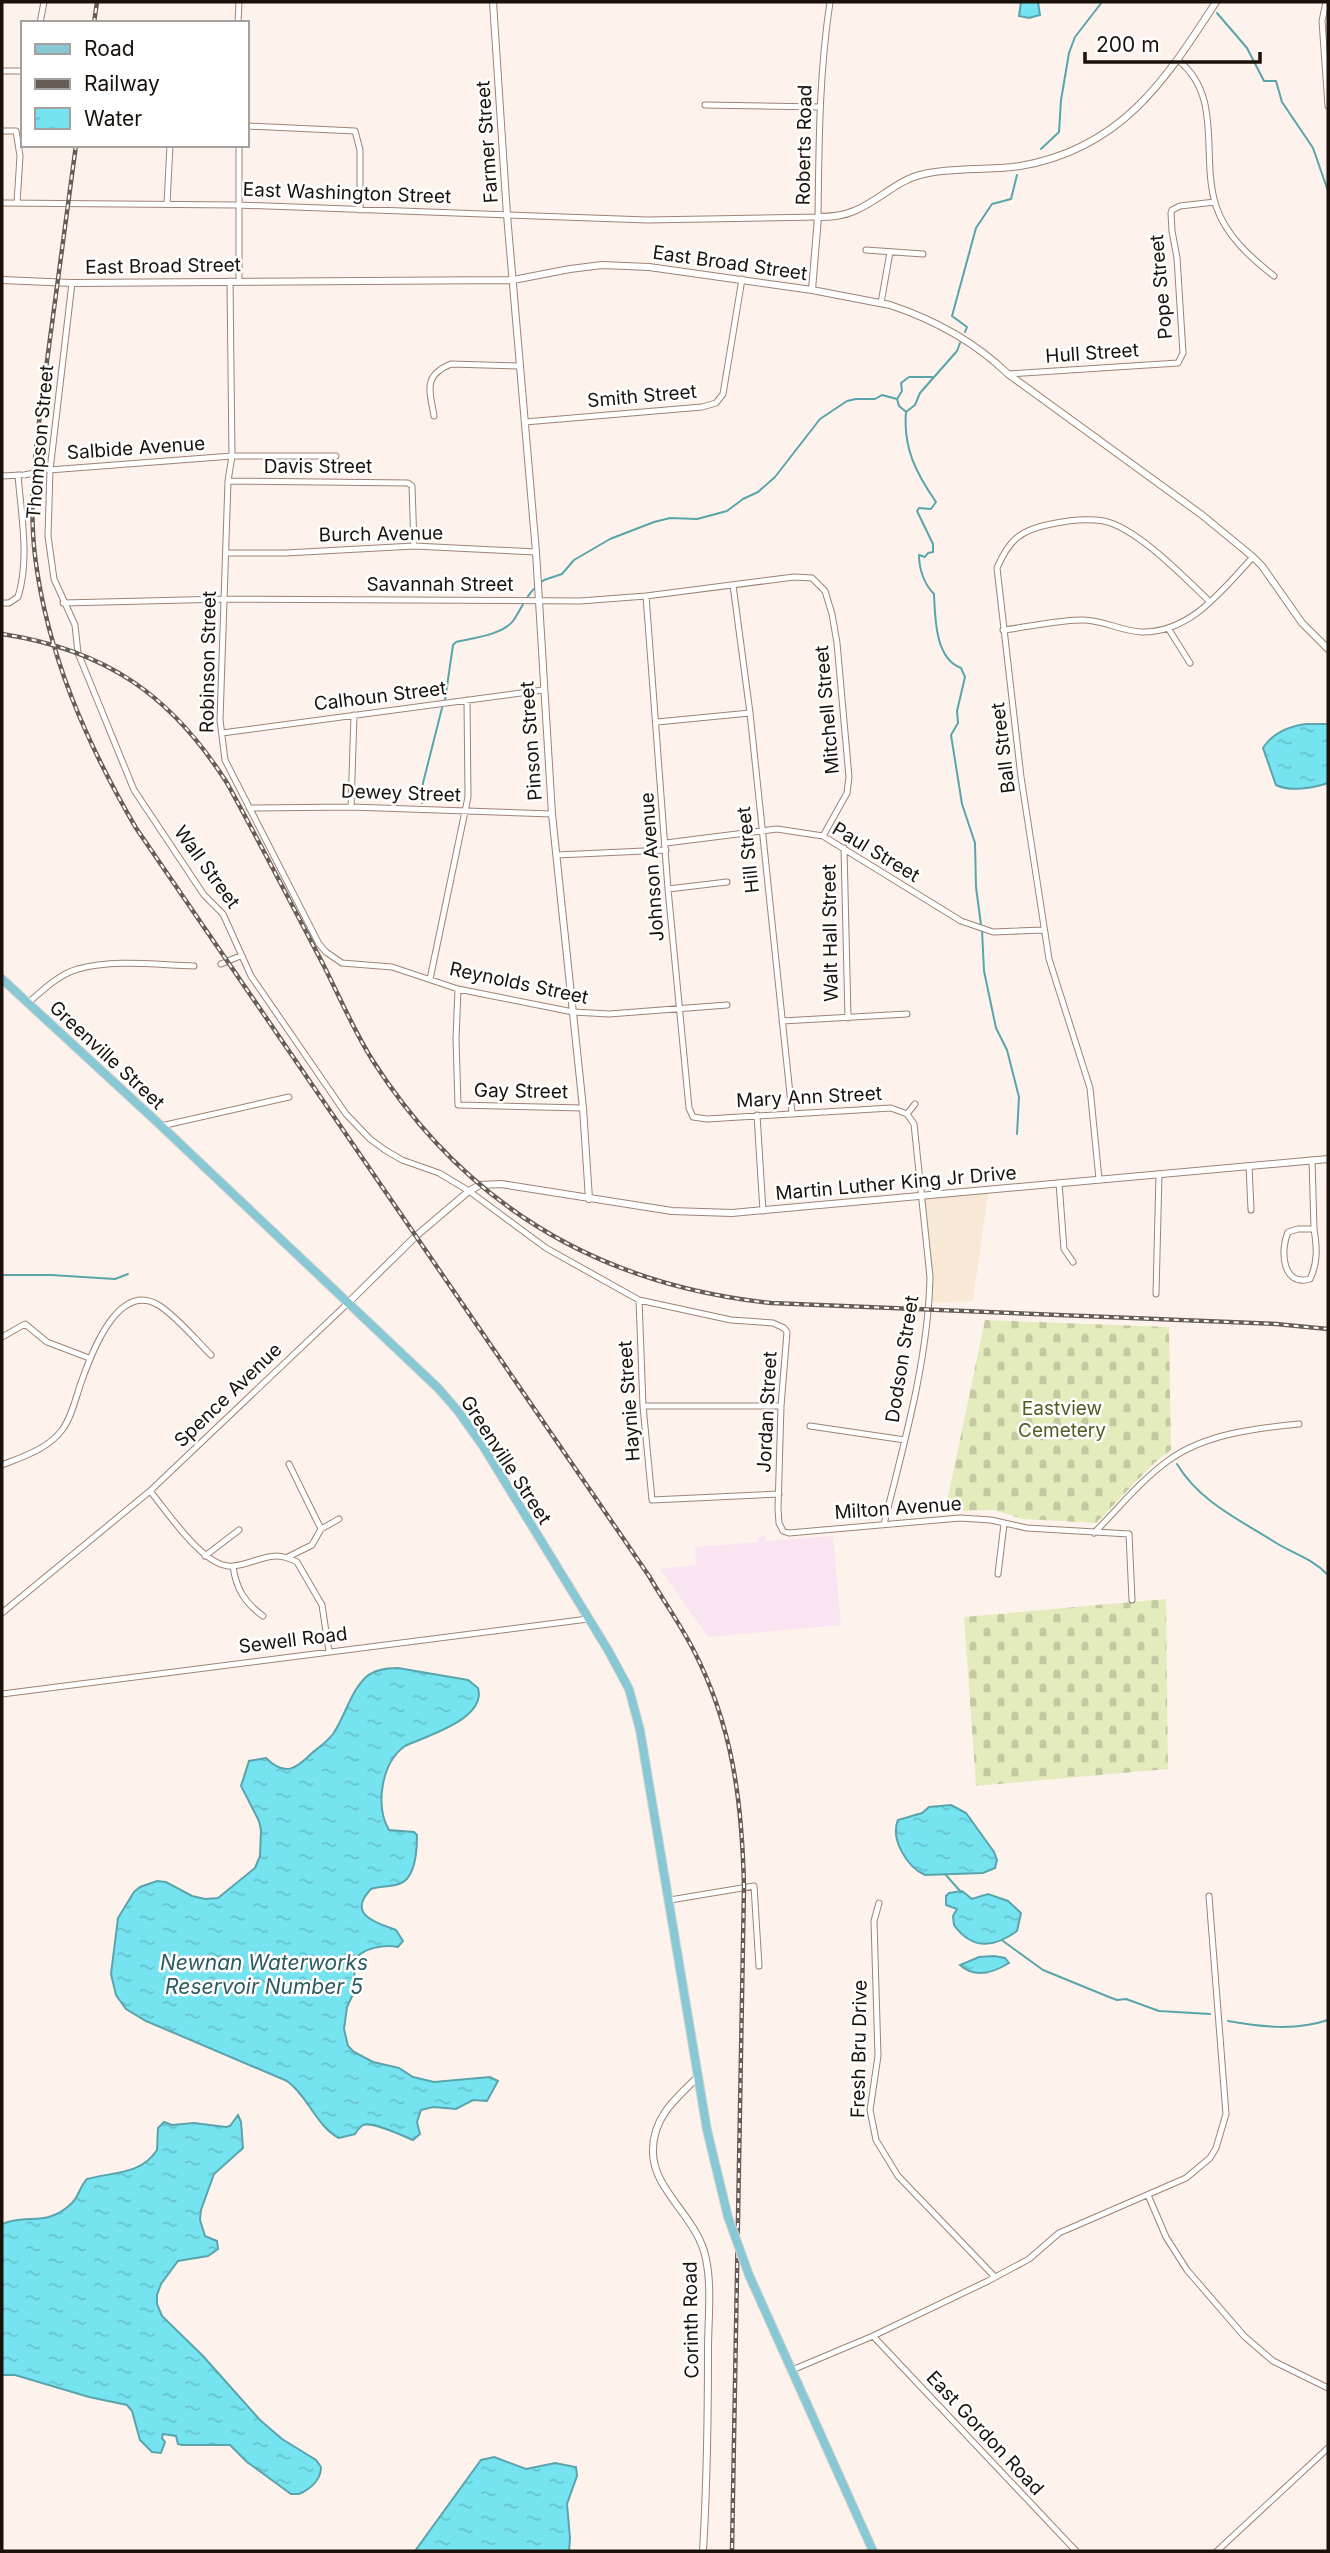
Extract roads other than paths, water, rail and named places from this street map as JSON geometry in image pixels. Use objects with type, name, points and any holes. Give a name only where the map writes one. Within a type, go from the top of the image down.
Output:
[{"type":"main road","name":"Greenville Street","points":[[2,979],[405,1355],[458,1411],[483,1446],[624,1679],[635,1708],[713,2163],[728,2217],[749,2275],[873,2551]]},
{"type":"street","points":[[40,21],[44,2]]},
{"type":"street","points":[[238,21],[239,2]]},
{"type":"street","name":"Farmer Street","points":[[493,2],[513,280]]},
{"type":"street","name":"Roberts Road","points":[[812,289],[818,217],[822,55],[830,2]]},
{"type":"street","points":[[818,217],[852,212],[898,185],[926,173],[1010,167],[1061,155],[1115,127],[1151,95],[1216,2]]},
{"type":"street","points":[[1326,2],[1322,20],[1328,106]]},
{"type":"street","points":[[1178,60],[1189,69],[1203,92],[1215,202],[1238,243],[1274,276]]},
{"type":"street","points":[[2,71],[21,71]]},
{"type":"street","points":[[705,105],[819,107]]},
{"type":"street","points":[[248,126],[355,131],[360,150],[360,210]]},
{"type":"street","points":[[2,131],[16,131],[20,156],[17,202]]},
{"type":"street","points":[[167,204],[170,147]]},
{"type":"street","points":[[239,147],[239,281]]},
{"type":"street","name":"East Washington Street","points":[[2,202],[237,205],[647,220],[818,217]]},
{"type":"street","name":"Pope Street","points":[[1178,363],[1182,353],[1180,286],[1171,213],[1172,209],[1180,206],[1215,202]]},
{"type":"street","points":[[866,250],[923,254]]},
{"type":"street","points":[[881,303],[890,252]]},
{"type":"street","name":"East Broad Street","points":[[2,280],[72,283],[513,280],[602,265],[649,267],[742,279],[881,303],[911,312],[962,336],[987,353],[1008,374],[1202,515],[1254,557],[1301,623],[1328,649]]},
{"type":"street","name":"Smith Street","points":[[525,422],[716,404],[723,394],[742,279]]},
{"type":"street","name":"Pinson Street","points":[[513,280],[536,552],[552,814],[583,1108],[589,1199]]},
{"type":"street","name":"Robinson Street","points":[[230,281],[232,456],[228,481],[220,720],[225,760],[310,928],[326,952],[342,963],[392,967],[430,979]]},
{"type":"street","name":"Thompson Street","points":[[64,603],[54,579],[49,545],[47,470],[72,283]]},
{"type":"street","name":"Hull Street","points":[[1008,374],[1178,363]]},
{"type":"street","points":[[434,416],[429,384],[443,367],[450,364],[520,366]]},
{"type":"street","name":"Salbide Avenue","points":[[2,476],[232,456],[336,456]]},
{"type":"street","points":[[2,603],[18,597],[24,567],[21,475]]},
{"type":"street","name":"Davis Street","points":[[228,481],[408,483],[412,486],[414,546]]},
{"type":"street","name":"Ball Street","points":[[1099,1179],[1090,1088],[1057,988],[1044,930],[1021,777],[997,568],[1004,552],[1018,534],[1041,526],[1084,519],[1107,522],[1127,532],[1173,566],[1210,602]]},
{"type":"street","name":"Burch Avenue","points":[[226,553],[286,553],[414,546],[536,552]]},
{"type":"street","points":[[1003,630],[1082,620],[1097,621],[1139,632],[1168,628],[1197,614],[1254,557]]},
{"type":"street","name":"Savannah Street","points":[[64,603],[225,599],[538,601],[646,596],[794,577],[815,580]]},
{"type":"street","name":"Mitchell Street","points":[[815,580],[829,600],[837,643],[849,777],[847,793],[822,836]]},
{"type":"street","name":"Hill Street","points":[[733,585],[751,713],[761,832],[792,1113]]},
{"type":"street","name":"Johnson Avenue","points":[[646,596],[668,889],[689,1108],[693,1117],[711,1119]]},
{"type":"street","name":"Wall Street","points":[[64,603],[75,625],[78,653],[134,790],[204,895],[223,914],[251,976],[340,1106],[361,1131],[402,1160],[439,1173],[469,1191],[546,1248],[639,1300],[731,1320],[779,1325],[788,1332]]},
{"type":"street","points":[[1168,628],[1190,663]]},
{"type":"street","name":"Calhoun Street","points":[[222,733],[543,690]]},
{"type":"street","points":[[430,979],[469,786],[467,700]]},
{"type":"street","points":[[657,722],[751,713]]},
{"type":"street","points":[[351,807],[354,715]]},
{"type":"street","name":"Dewey Street","points":[[249,808],[351,807],[552,814]]},
{"type":"street","name":"Paul Street","points":[[557,855],[666,846],[791,830],[822,836],[961,921],[993,932],[1044,930]]},
{"type":"street","name":"Walt Hall Street","points":[[844,848],[848,1018]]},
{"type":"street","points":[[668,889],[727,883]]},
{"type":"street","points":[[221,964],[240,956]]},
{"type":"street","points":[[28,1003],[43,989],[75,969],[104,965],[194,966]]},
{"type":"street","name":"Reynolds Street","points":[[430,979],[458,989],[573,1012],[609,1014],[727,1005]]},
{"type":"street","name":"Gay Street","points":[[458,989],[458,1105],[583,1108]]},
{"type":"street","points":[[782,1021],[907,1014]]},
{"type":"street","points":[[161,1126],[289,1097]]},
{"type":"street","name":"Mary Ann Street","points":[[907,1114],[915,1104]]},
{"type":"street","name":"Mary Ann Street","points":[[711,1119],[878,1108],[900,1110],[912,1119],[922,1196]]},
{"type":"street","points":[[757,1115],[763,1211]]},
{"type":"street","name":"Martin Luther King Jr Drive","points":[[469,1191],[480,1185],[501,1184],[703,1214],[763,1211],[1328,1159]]},
{"type":"street","points":[[1312,1160],[1314,1229],[1315,1269],[1310,1279],[1302,1281],[1293,1278],[1287,1271],[1283,1255],[1284,1241],[1289,1232],[1314,1229]]},
{"type":"street","points":[[1248,1166],[1251,1210]]},
{"type":"street","points":[[1156,1294],[1159,1174]]},
{"type":"street","points":[[1059,1183],[1065,1249],[1073,1262]]},
{"type":"street","name":"Spence Avenue","points":[[2,1613],[150,1491],[416,1237],[469,1191]]},
{"type":"street","name":"Dodson Street","points":[[884,1524],[905,1440],[921,1359],[929,1296],[930,1277],[922,1196]]},
{"type":"street","points":[[2,1465],[30,1454],[63,1429],[89,1358],[105,1328],[118,1312],[130,1303],[145,1300],[160,1306],[211,1355]]},
{"type":"street","name":"Haynie Street","points":[[639,1300],[643,1406],[652,1500],[779,1494]]},
{"type":"street","points":[[2,1337],[24,1324],[47,1342],[89,1358]]},
{"type":"street","name":"Jordan Street","points":[[779,1494],[781,1406],[788,1332]]},
{"type":"street","points":[[643,1406],[781,1406]]},
{"type":"street","points":[[1094,1533],[1155,1471],[1176,1455],[1245,1431],[1299,1424]]},
{"type":"street","points":[[810,1426],[905,1440]]},
{"type":"street","points":[[289,1464],[321,1529]]},
{"type":"street","points":[[150,1491],[205,1556],[217,1564],[233,1566],[266,1556],[288,1557],[297,1562],[323,1605],[329,1652]]},
{"type":"street","name":"Milton Avenue","points":[[779,1494],[779,1523],[783,1531],[960,1518],[1027,1528],[1129,1534],[1132,1600]]},
{"type":"street","points":[[288,1557],[312,1545],[321,1529],[339,1519]]},
{"type":"street","points":[[998,1574],[1004,1524]]},
{"type":"street","points":[[205,1556],[239,1530]]},
{"type":"street","points":[[233,1566],[240,1594],[263,1616]]},
{"type":"street","name":"Sewell Road","points":[[2,1694],[588,1619]]},
{"type":"street","points":[[670,1900],[754,1886],[759,1966]]},
{"type":"street","points":[[792,2370],[873,2336],[995,2277],[1029,2259],[1059,2233],[1186,2178],[1210,2158],[1220,2139],[1226,2114],[1209,1896]]},
{"type":"street","name":"Fresh Bru Drive","points":[[879,1903],[874,1921],[878,2056],[870,2110],[876,2140],[898,2176],[995,2277]]},
{"type":"street","name":"Corinth Road","points":[[698,2077],[665,2111],[655,2133],[653,2155],[660,2180],[696,2231],[708,2266],[708,2425],[703,2551]]},
{"type":"street","points":[[1147,2195],[1166,2237],[1187,2270],[1244,2336],[1273,2361],[1328,2388]]},
{"type":"street","name":"East Gordon Road","points":[[873,2336],[1076,2551]]},
{"type":"street","points":[[1217,2551],[1328,2448]]},
{"type":"water","points":[[1021,2],[1038,2],[1040,15],[1029,18],[1019,16]]},
{"type":"water","points":[[1306,724],[1328,724],[1328,783],[1302,788],[1276,785],[1263,748],[1271,738],[1282,731]]},
{"type":"water","name":"Newnan Waterworks Reservoir Number 5","points":[[398,1668],[468,1680],[478,1688],[478,1699],[473,1709],[453,1725],[405,1746],[390,1763],[383,1785],[382,1809],[385,1820],[389,1830],[414,1832],[417,1835],[416,1856],[405,1881],[371,1889],[364,1898],[363,1912],[367,1917],[396,1930],[403,1941],[398,1947],[386,1946],[368,1950],[354,1960],[355,1990],[347,2007],[344,2029],[348,2046],[373,2062],[399,2068],[413,2077],[434,2082],[490,2077],[498,2081],[487,2101],[473,2100],[456,2109],[433,2107],[421,2110],[417,2122],[420,2134],[413,2140],[368,2124],[363,2125],[355,2134],[339,2138],[324,2126],[287,2081],[146,2021],[126,2009],[116,1995],[111,1974],[118,1918],[140,1887],[157,1881],[166,1882],[192,1896],[218,1898],[255,1868],[260,1856],[261,1830],[241,1786],[249,1761],[266,1758],[285,1769],[295,1767],[333,1734],[360,1683],[366,1677],[381,1670]]},
{"type":"water","points":[[951,1805],[966,1813],[994,1852],[997,1860],[995,1868],[983,1873],[925,1875],[906,1859],[896,1835],[898,1820],[922,1813],[929,1807]]},
{"type":"water","points":[[962,1891],[972,1899],[988,1894],[1008,1901],[1021,1913],[1017,1931],[992,1943],[984,1944],[968,1939],[954,1925],[953,1916],[957,1909],[946,1905],[946,1896],[949,1893]]},
{"type":"water","points":[[979,1957],[1005,1958],[1009,1963],[984,1973],[972,1972],[960,1965]]},
{"type":"water","points":[[238,2115],[243,2148],[214,2174],[201,2210],[200,2220],[205,2236],[217,2241],[218,2249],[208,2256],[178,2261],[161,2284],[157,2304],[162,2316],[203,2356],[260,2420],[282,2439],[316,2460],[321,2467],[317,2480],[299,2494],[291,2494],[247,2462],[230,2445],[182,2445],[178,2444],[176,2436],[163,2434],[165,2442],[161,2453],[152,2452],[140,2440],[132,2411],[127,2405],[89,2397],[15,2375],[2,2375],[2,2224],[54,2215],[72,2203],[87,2179],[125,2171],[143,2164],[157,2150],[158,2128],[164,2122],[172,2125],[194,2123],[226,2127],[230,2126]]},
{"type":"water","points":[[494,2457],[526,2469],[555,2463],[576,2467],[577,2476],[567,2504],[569,2551],[415,2551],[481,2460]]},
{"type":"waterway","points":[[1041,149],[1059,132],[1061,100],[1069,53],[1075,37],[1102,2]]},
{"type":"waterway","points":[[1217,13],[1247,48],[1264,81],[1276,81],[1282,102],[1313,148],[1328,191]]},
{"type":"waterway","points":[[965,332],[967,327],[952,316],[976,228],[992,204],[1011,199],[1017,175]]},
{"type":"waterway","points":[[960,343],[957,351],[920,393],[915,405],[906,412],[906,425],[912,460],[936,502],[931,509],[919,508],[917,511],[933,544],[933,552],[925,557],[919,555],[921,571],[927,586],[934,594],[941,647],[952,663],[961,668],[965,677],[957,711],[958,723],[951,735],[962,804],[975,843],[976,887],[981,925]]},
{"type":"waterway","points":[[539,584],[562,574],[574,560],[610,539],[670,518],[697,519],[727,511],[758,492],[775,477],[820,419],[847,401],[875,399],[882,395],[897,399],[902,391],[901,383],[909,377],[932,377]]},
{"type":"waterway","points":[[897,399],[899,406],[905,411]]},
{"type":"waterway","points":[[445,700],[453,645],[495,633],[508,626],[535,588]]},
{"type":"waterway","points":[[422,803],[423,783],[442,708]]},
{"type":"waterway","points":[[982,930],[984,971],[996,1028],[1007,1050],[1019,1097],[1017,1134]]},
{"type":"waterway","points":[[2,1275],[115,1279],[128,1274]]},
{"type":"waterway","points":[[1177,1464],[1196,1489],[1220,1508],[1308,1560],[1328,1575]]},
{"type":"waterway","points":[[945,1874],[961,1892]]},
{"type":"waterway","points":[[1003,1941],[1043,1970],[1117,2000],[1126,1999],[1159,2011],[1210,2014]]},
{"type":"waterway","points":[[1228,2021],[1278,2027],[1303,2026],[1328,2020]]},
{"type":"railway","points":[[94,21],[97,2]]},
{"type":"railway","points":[[76,147],[38,434],[32,507],[35,556],[41,592],[59,663],[72,697],[101,764],[136,828],[649,1576],[683,1630],[707,1678],[726,1736],[738,1795],[744,1887],[732,2551]]},
{"type":"railway","points":[[2,634],[39,641],[104,665],[159,701],[183,725],[227,783],[360,1038],[373,1061],[410,1112],[450,1157],[495,1197],[543,1230],[594,1257],[650,1278],[709,1293],[771,1303],[1276,1324],[1328,1329]]},
{"type":"park label","name":"Eastview Cemetery","points":[[1062,1419]]}]
